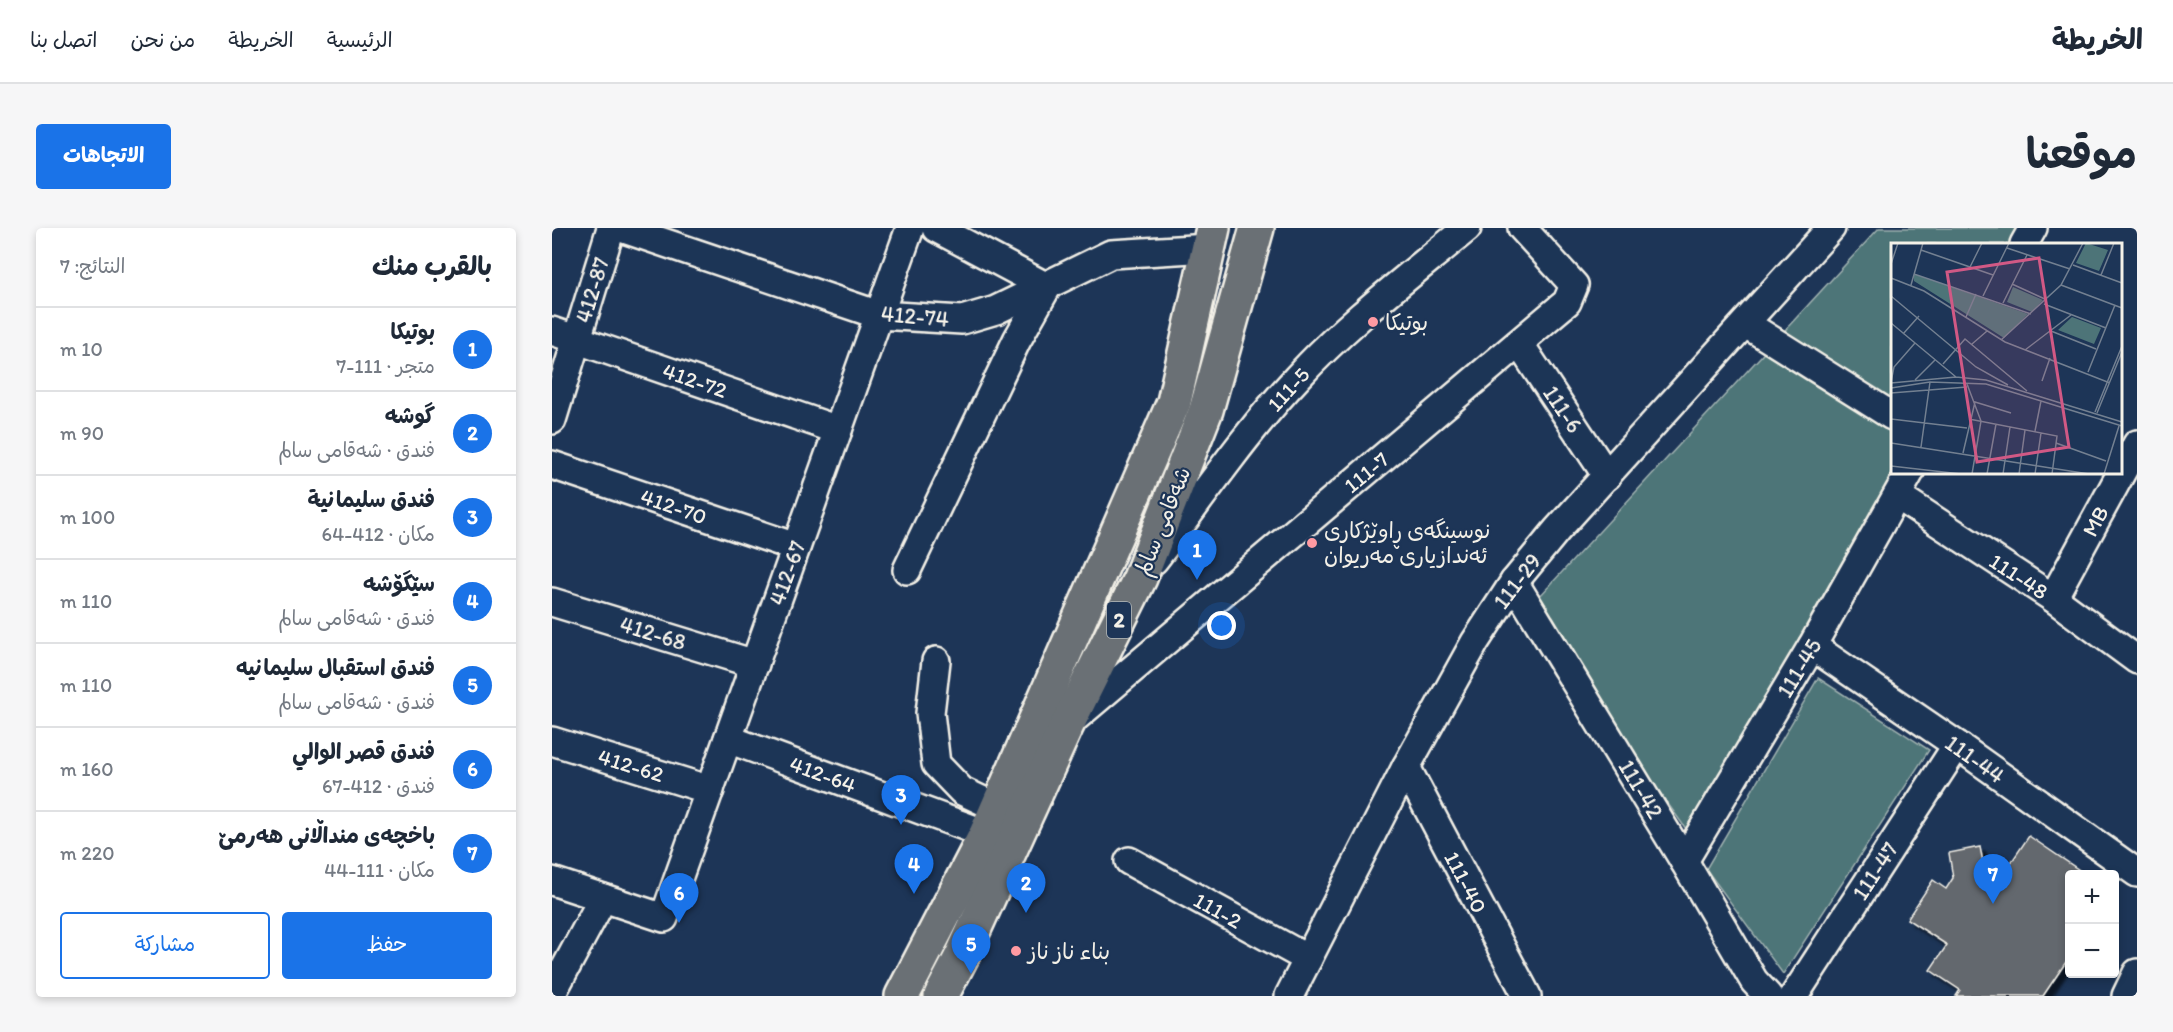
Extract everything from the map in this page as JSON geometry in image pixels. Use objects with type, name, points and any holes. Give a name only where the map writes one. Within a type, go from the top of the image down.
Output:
[{"type":"main road","name":"شەقامی سالم","points":[[940,996],[962,956],[1067,725],[1140,579],[1206,410],[1257,228]]},
{"type":"main road","name":"شەقامی سالم","points":[[902,996],[992,821],[1174,402],[1211,238]]},
{"type":"street","name":"412-87","points":[[552,420],[564,335],[611,228]]},
{"type":"street","name":"412-74","points":[[621,228],[879,315],[962,320],[996,310],[1111,254],[1177,239],[1211,238]]},
{"type":"street","name":"412-67","points":[[603,898],[664,918],[910,228]]},
{"type":"street","points":[[907,570],[1017,340],[1047,287],[936,228]]},
{"type":"street","name":"111-5","points":[[1140,579],[1266,413],[1296,379],[1361,316],[1467,228]]},
{"type":"street","name":"111-7","points":[[1067,725],[1567,302],[1574,285],[1522,228]]},
{"type":"street","name":"111-29","points":[[1289,996],[1406,767],[1475,642],[1514,582],[1542,547],[1831,228]]},
{"type":"street","points":[[2024,243],[2032,228]]},
{"type":"street","points":[[1746,324],[1891,415]]},
{"type":"street","name":"412-72","points":[[564,335],[838,430]]},
{"type":"street","name":"111-6","points":[[1519,343],[1607,476]]},
{"type":"street","name":"MB","points":[[2122,472],[2137,444]]},
{"type":"street","name":"412-70","points":[[552,465],[796,548]]},
{"type":"street","name":"MB","points":[[2053,598],[2121,474]]},
{"type":"street","name":"111-48","points":[[1904,484],[2137,660]]},
{"type":"street","name":"111-45","points":[[1684,861],[1812,646],[1904,484]]},
{"type":"street","name":"111-42","points":[[1514,582],[1684,861],[1755,991]]},
{"type":"street","name":"412-68","points":[[552,602],[755,664]]},
{"type":"street","name":"111-44","points":[[1812,646],[1957,745],[2137,873]]},
{"type":"street","points":[[936,660],[930,713],[936,764],[992,821]]},
{"type":"street","name":"412-64","points":[[728,739],[992,821]]},
{"type":"street","name":"412-62","points":[[552,741],[710,790]]},
{"type":"street","name":"111-47","points":[[1794,996],[1957,745]]},
{"type":"street","name":"111-40","points":[[1406,767],[1526,996]]},
{"type":"street","name":"111-2","points":[[1129,861],[1308,959]]},
{"type":"street","points":[[552,881],[603,898],[552,993]]},
{"type":"street","points":[[2126,996],[2137,973]]},
{"type":"green space","points":[[1879,228],[2024,228],[2016,243],[1891,243],[1891,474],[1893,474],[1689,833],[1528,609]]},
{"type":"green space","points":[[1818,678],[1929,750],[1783,974],[1706,869]]},
{"type":"building","points":[[2029,836],[2079,870],[2065,870],[2065,963],[2043,996],[1956,996],[1960,990],[1930,970],[1947,945],[1907,919],[1933,880],[1946,889],[1953,878],[1949,853],[1980,847],[1985,872],[1998,882]]},
{"type":"place","name":"بوتيكا","points":[[1373,322]]},
{"type":"place","name":"نوسینگەی ڕاوێژکاری ئەندازیاری مەریوان","points":[[1312,543]]},
{"type":"place","name":"بوتیکا","points":[[1197,580]]},
{"type":"place","name":"فندق سليمانية","points":[[901,825]]},
{"type":"place","name":"سێگۆشە","points":[[914,894]]},
{"type":"place","name":"باخچەی منداڵانی هەرمێ","points":[[1993,904]]},
{"type":"place","name":"گوشه","points":[[1026,913]]},
{"type":"place","name":"فندق قصر الوالي","points":[[679,923]]},
{"type":"place","name":"بناء ناز ناز","points":[[1016,951]]},
{"type":"place","name":"فندق استقبال سليمانيه","points":[[971,974]]}]
